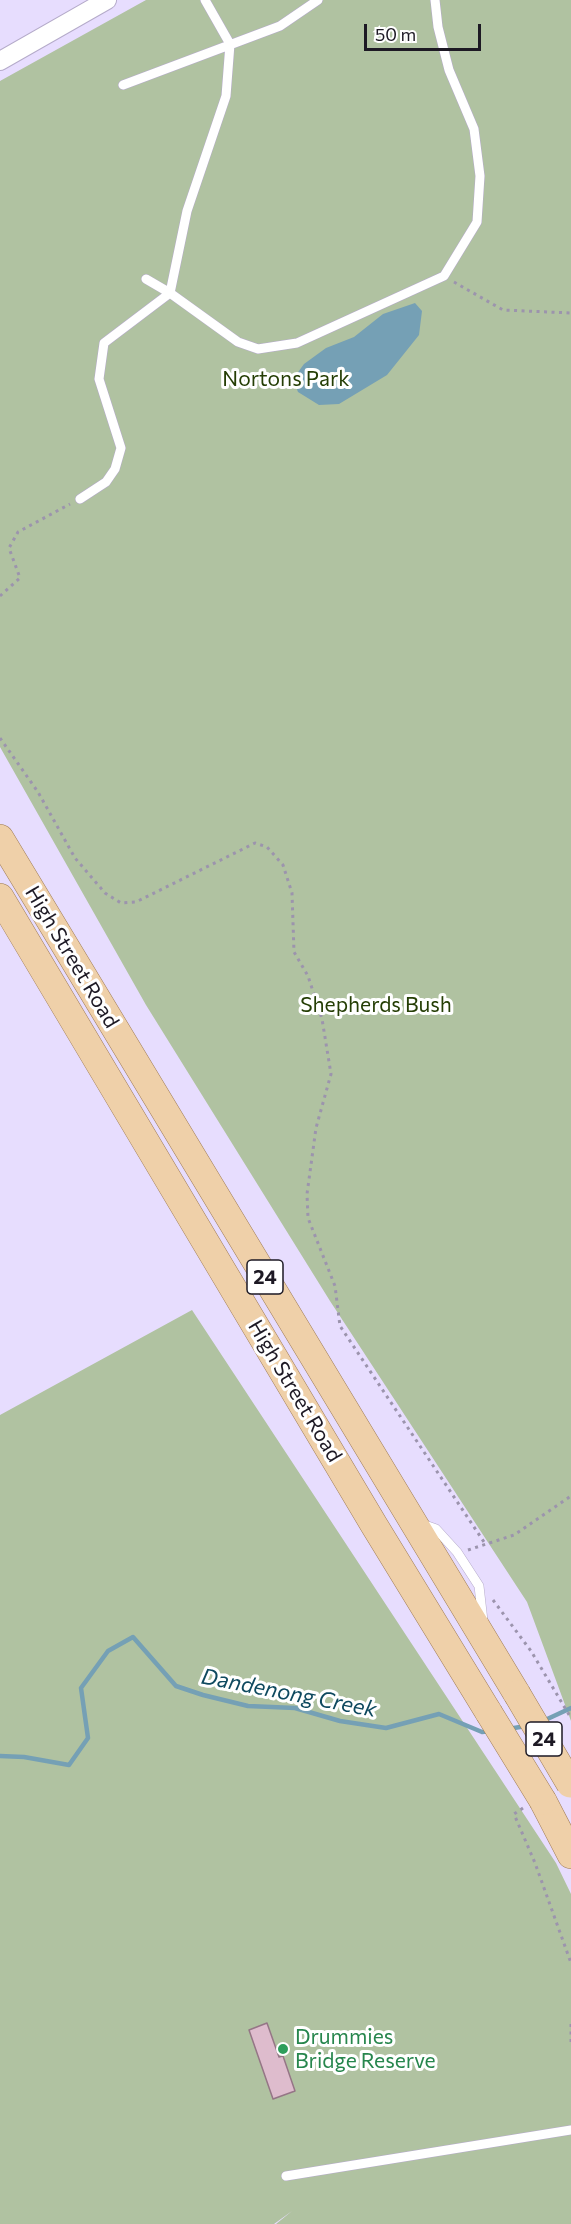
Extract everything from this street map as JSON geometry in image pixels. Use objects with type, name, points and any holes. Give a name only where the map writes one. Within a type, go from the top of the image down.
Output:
[{"type":"main road","name":"High Street Road","points":[[4,855],[412,1520],[571,1784]]},
{"type":"main road","name":"High Street Road","points":[[0,897],[374,1525],[489,1713],[537,1801],[571,1855]]},
{"type":"street","points":[[0,61],[107,0]]},
{"type":"lane","points":[[80,500],[106,482],[115,469],[120,448],[99,379],[104,343],[170,293],[187,211],[226,96],[230,44],[205,0]]},
{"type":"lane","points":[[123,85],[280,26],[318,0]]},
{"type":"lane","points":[[146,279],[170,293],[238,342],[258,349],[297,343],[444,276],[477,222],[480,176],[474,129],[449,70],[438,27],[435,0]]},
{"type":"lane","points":[[412,1520],[436,1529],[458,1552],[479,1586],[485,1641]]},
{"type":"lane","points":[[286,2176],[571,2130]]},
{"type":"path","points":[[444,276],[503,310],[571,313]]},
{"type":"path","points":[[0,596],[20,578],[9,548],[18,532],[54,510],[80,500]]},
{"type":"path","points":[[0,738],[38,792],[75,858],[105,893],[121,903],[136,902],[255,843],[267,847],[283,865],[292,893],[294,952],[308,976],[322,1019],[331,1074],[316,1128],[307,1194],[308,1218],[335,1286],[340,1326],[486,1545]]},
{"type":"path","points":[[458,1552],[514,1535],[571,1496]]},
{"type":"path","points":[[479,1586],[531,1651],[571,1718]]},
{"type":"path","points":[[537,1801],[514,1814],[535,1863],[571,1963]]},
{"type":"path","points":[[571,2024],[571,2042]]},
{"type":"green space","name":"Nortons Park","points":[[146,0],[571,0],[571,1721],[527,1602],[330,1301],[146,1005],[0,747],[0,81]]},
{"type":"green space","points":[[192,1310],[556,1863],[571,1894],[571,2224],[276,2224],[292,2211],[274,2224],[0,2224],[0,1415]]},
{"type":"water","points":[[415,303],[422,311],[419,335],[387,375],[339,404],[319,405],[298,392],[293,379],[304,364],[326,348],[354,337],[383,314]]},
{"type":"building","points":[[267,2023],[279,2057],[283,2056],[295,2091],[273,2099],[249,2030]]},
{"type":"waterway","name":"Dandenong Creek","points":[[0,1756],[24,1757],[69,1765],[88,1738],[81,1688],[108,1651],[133,1637],[176,1686],[203,1695],[248,1706],[295,1708],[340,1721],[386,1728],[439,1714],[482,1732],[491,1731]]},
{"type":"waterway","name":"Dandenong Creek","points":[[543,1721],[571,1708]]},
{"type":"waterway","name":"Dandenong Creek","points":[[508,1729],[526,1726]]},
{"type":"place","name":"Drummies Bridge Reserve","points":[[283,2049]]},
{"type":"park label","name":"Shepherds Bush","points":[[376,1005]]}]
